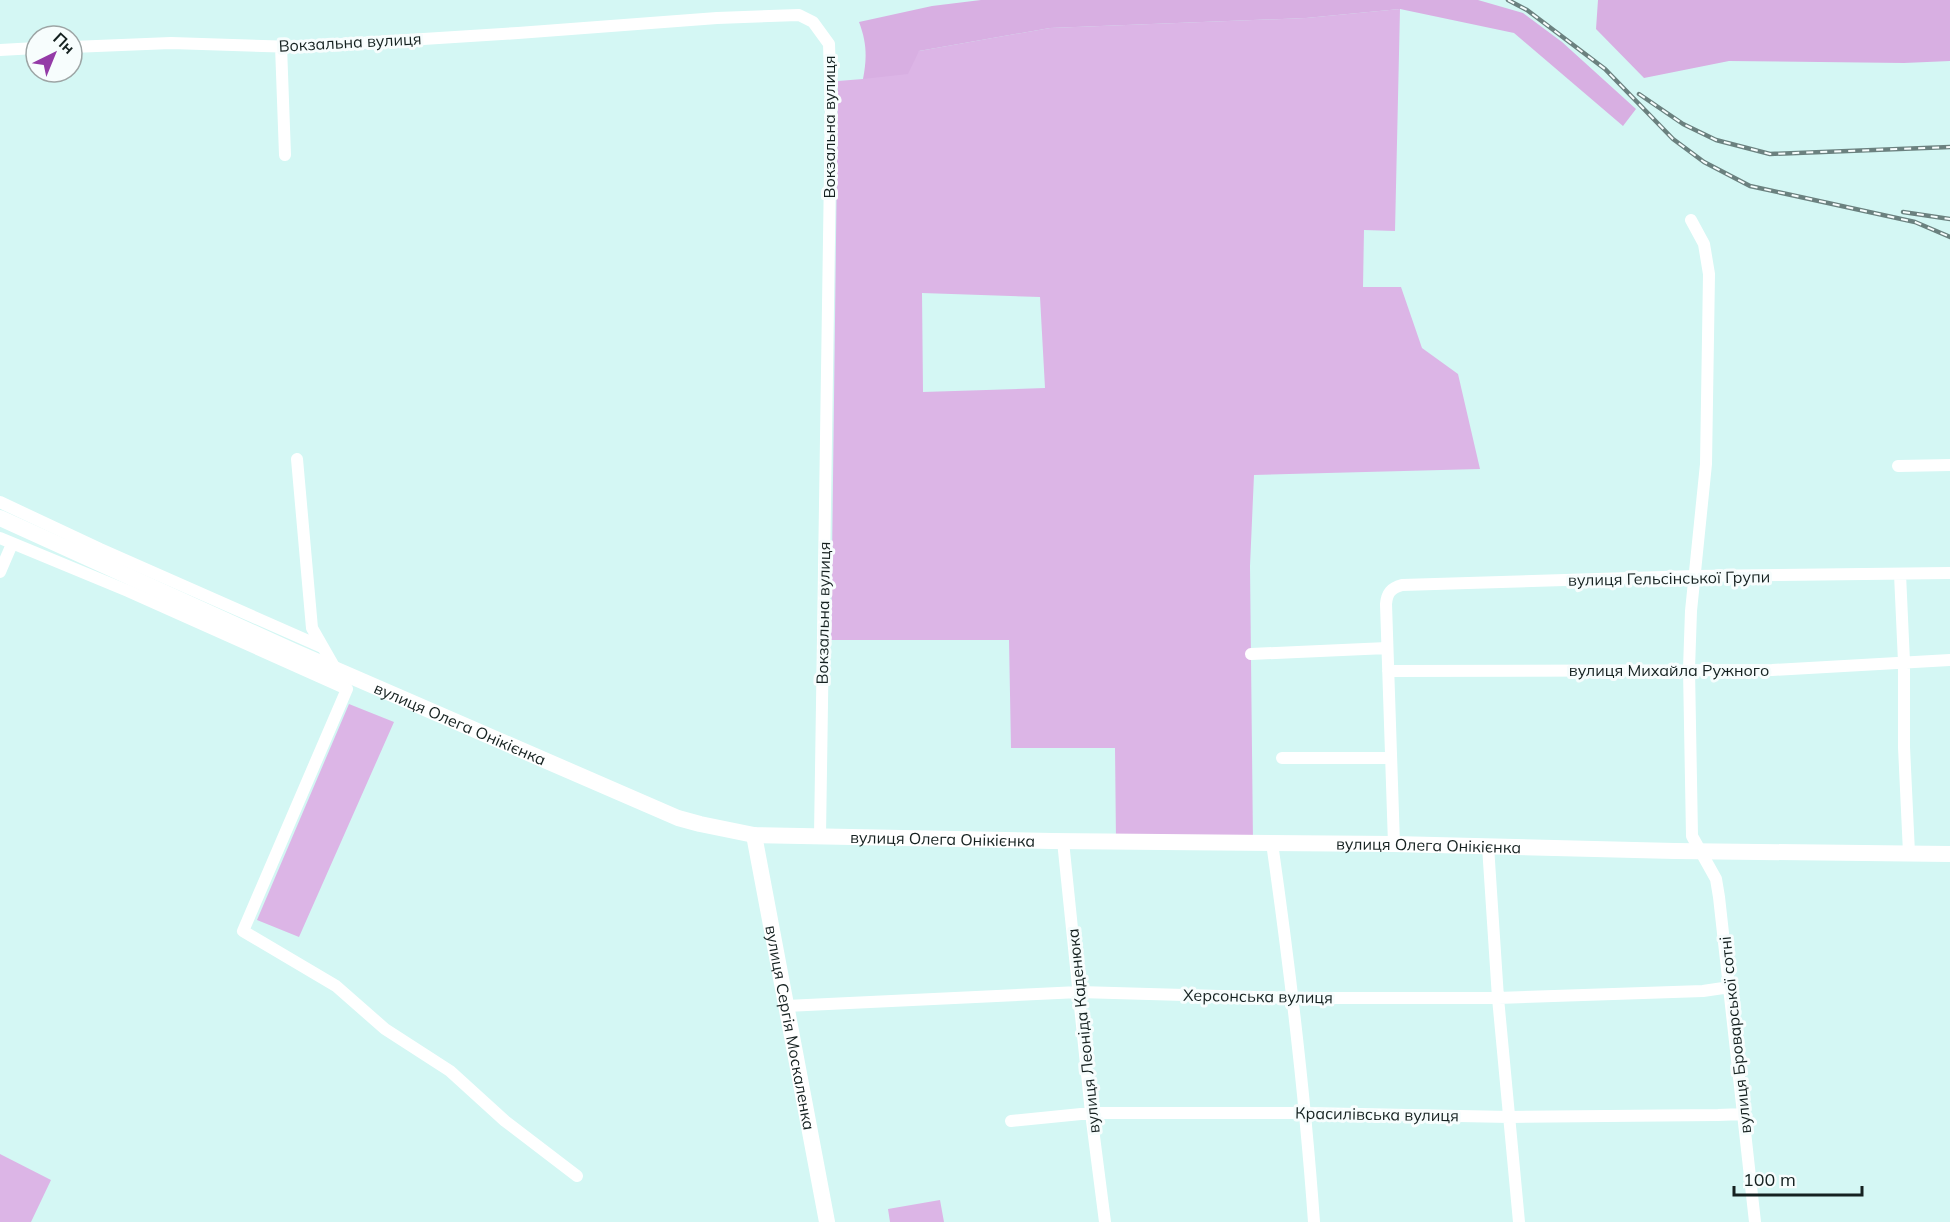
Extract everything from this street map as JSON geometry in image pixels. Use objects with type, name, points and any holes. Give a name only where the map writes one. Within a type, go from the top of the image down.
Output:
[{"type":"main road","name":"вулиця Олега Онікієнка","points":[[0,518],[293,651],[678,818],[754,835],[1950,854]]},
{"type":"main road","name":"вулиця Сергія Москаленка","points":[[754,835],[827,1222]]},
{"type":"street","name":"Вокзальна вулиця","points":[[84,47],[160,44],[281,46],[519,33],[717,18],[799,15],[813,22],[829,44],[831,106],[820,836]]},
{"type":"street","points":[[281,46],[285,154]]},
{"type":"street","points":[[0,50],[24,49]]},
{"type":"street","name":"вулиця Броварської сотні","points":[[1690,220],[1704,244],[1709,274],[1706,464],[1691,611],[1689,669],[1692,836],[1716,879],[1755,1222]]},
{"type":"street","points":[[297,459],[312,628],[347,689]]},
{"type":"street","points":[[1898,466],[1950,465]]},
{"type":"street","points":[[0,502],[322,647]]},
{"type":"street","points":[[0,538],[128,591],[347,689]]},
{"type":"street","points":[[0,572],[12,544]]},
{"type":"street","points":[[128,591],[139,566]]},
{"type":"street","name":"вулиця Гельсінської Групи","points":[[1387,648],[1386,604],[1390,591],[1401,585],[1695,576],[1950,573]]},
{"type":"street","points":[[1900,574],[1909,853]]},
{"type":"street","points":[[1251,654],[1387,648],[1394,844]]},
{"type":"street","name":"вулиця Михайла Ружного","points":[[1388,671],[1772,670],[1950,660]]},
{"type":"street","points":[[347,689],[243,931],[336,986],[385,1029],[450,1071],[505,1120],[577,1176]]},
{"type":"street","points":[[1282,758],[1390,758]]},
{"type":"street","name":"вулиця Леоніда Каденюка","points":[[1063,841],[1091,1113],[1105,1222]]},
{"type":"street","points":[[1272,843],[1306,1113],[1314,1222]]},
{"type":"street","points":[[1488,846],[1498,998],[1519,1222]]},
{"type":"street","name":"Херсонська вулиця","points":[[786,1006],[1079,992],[1293,998],[1498,998],[1703,991],[1730,987]]},
{"type":"street","name":"Красилівська вулиця","points":[[1011,1121],[1091,1113],[1306,1113],[1510,1117],[1744,1114]]},
{"type":"shaded area","points":[[981,0],[1478,0],[1523,13],[1562,42],[1636,109],[1623,126],[1514,33],[1400,9],[1306,18],[1050,28],[919,51],[908,74],[863,79],[866,50],[859,22],[932,6]]},
{"type":"shaded area","points":[[1598,0],[1950,0],[1950,61],[1904,63],[1729,61],[1644,78],[1596,29]]},
{"type":"shaded area","points":[[1400,9],[1395,231],[1364,230],[1363,287],[1401,287],[1422,348],[1458,374],[1480,469],[1254,475],[1250,566],[1253,843],[1116,841],[1115,748],[1011,748],[1009,640],[831,640],[838,81],[863,79],[919,51],[1050,28],[1306,18]],"holes":[[[922,293],[1040,297],[1045,388],[923,392]]]},
{"type":"shaded area","points":[[349,704],[394,722],[299,937],[257,920]]},
{"type":"shaded area","points":[[0,1154],[51,1180],[31,1222],[0,1222]]},
{"type":"shaded area","points":[[940,1200],[944,1222],[890,1222],[888,1209]]},
{"type":"railway","points":[[1508,0],[1527,10],[1605,69],[1673,139],[1704,162],[1750,186],[1915,222],[1950,237]]},
{"type":"railway","points":[[1639,94],[1683,124],[1716,140],[1770,154],[1950,147]]},
{"type":"railway","points":[[1903,212],[1950,219]]}]
